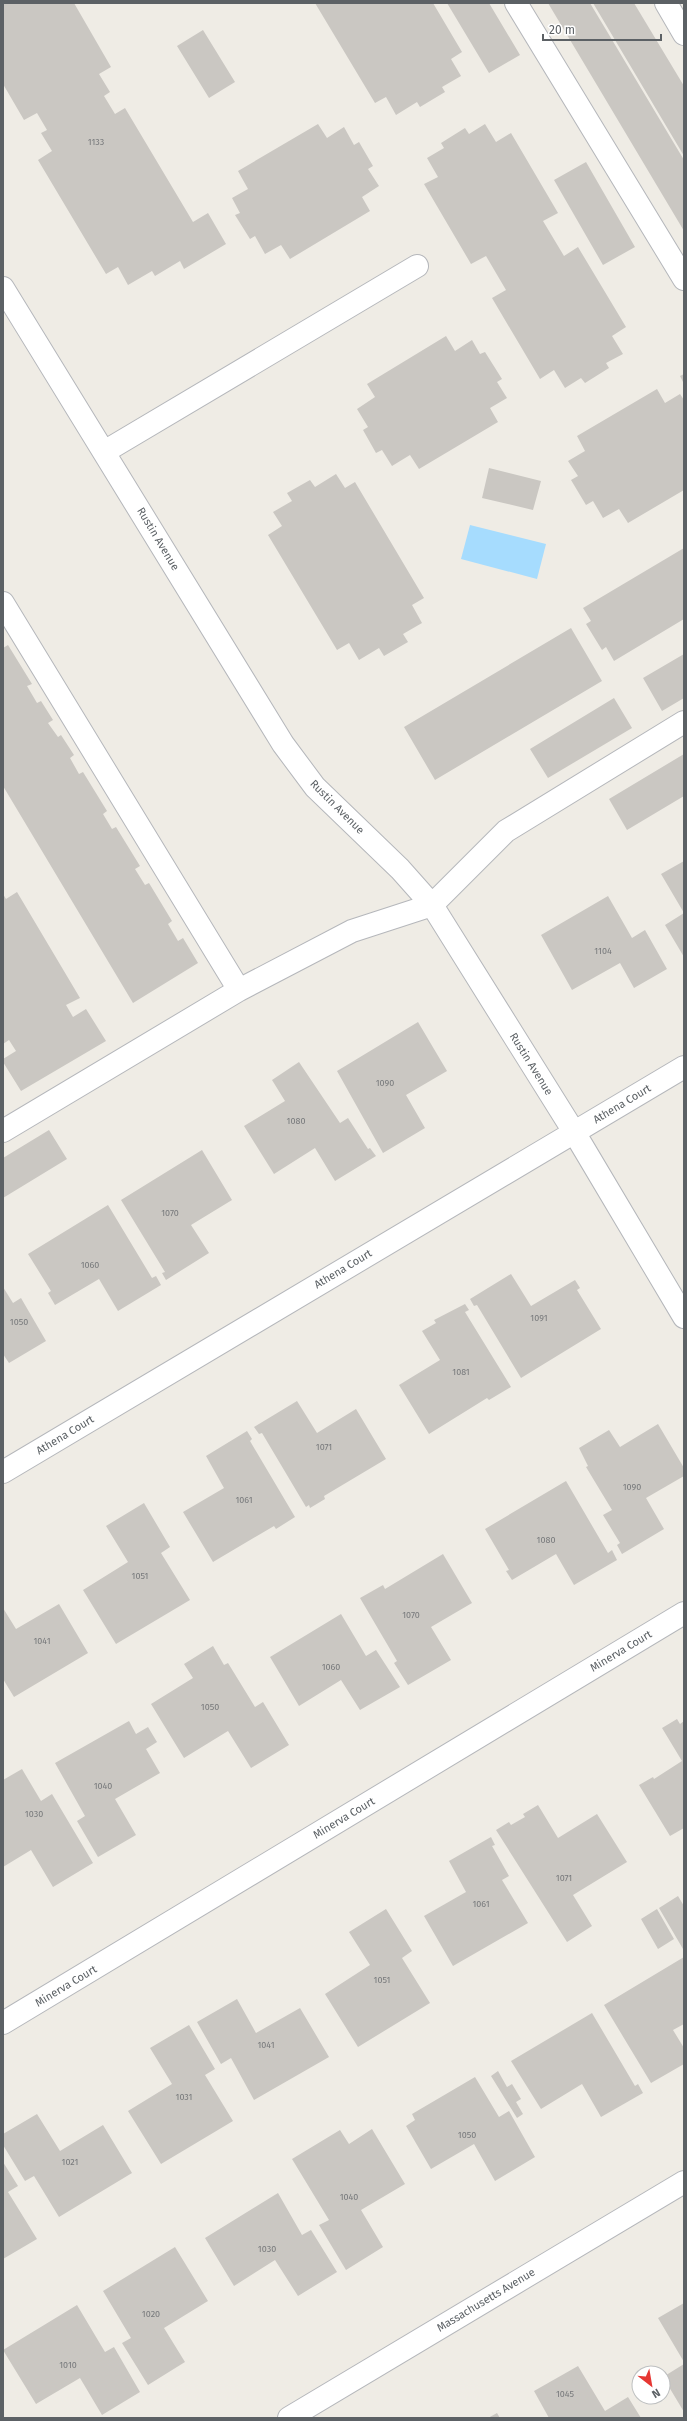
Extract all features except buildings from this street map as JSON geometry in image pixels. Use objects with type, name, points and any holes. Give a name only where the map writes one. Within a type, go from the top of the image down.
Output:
[{"type":"street","points":[[516,3],[684,279]]},
{"type":"street","points":[[666,3],[684,34]]},
{"type":"street","points":[[104,452],[417,266]]},
{"type":"street","name":"Rustin Avenue","points":[[3,288],[283,744],[315,787],[400,869],[432,905],[574,1132],[684,1317]]},
{"type":"street","points":[[3,603],[239,990]]},
{"type":"street","points":[[3,1130],[239,990],[352,931],[432,905],[506,831],[684,722]]},
{"type":"street","name":"Athena Court","points":[[3,1472],[684,1067]]},
{"type":"street","name":"Minerva Court","points":[[3,2024],[684,1613]]},
{"type":"street","name":"Massachusetts Avenue","points":[[289,2418],[313,2412],[684,2182]]},
{"type":"water","points":[[470,525],[546,544],[537,579],[461,559]]}]
